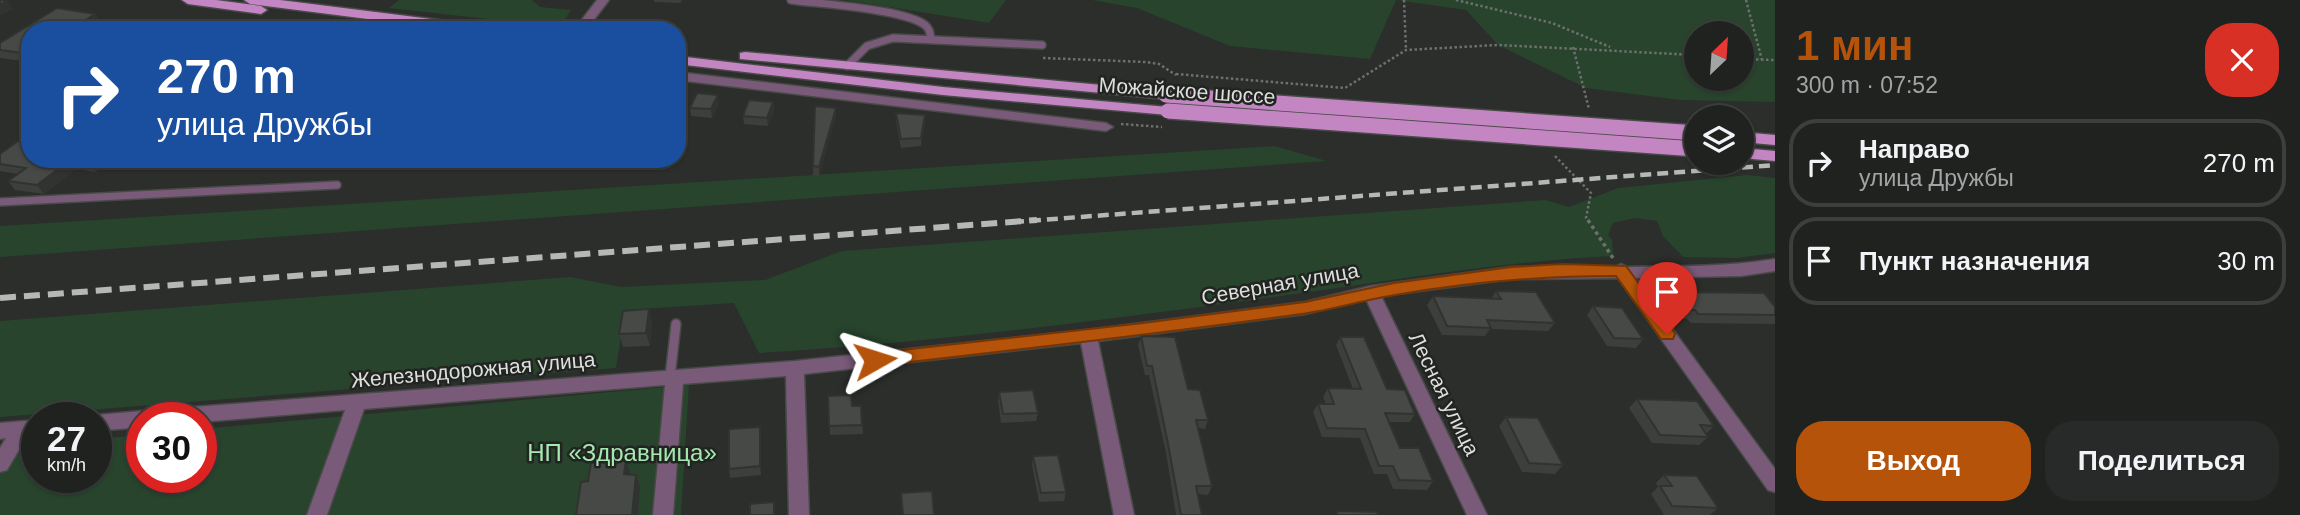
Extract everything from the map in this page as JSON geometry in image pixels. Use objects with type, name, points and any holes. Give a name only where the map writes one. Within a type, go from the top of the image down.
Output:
[{"type":"main road","points":[[188,0],[341,21]]},
{"type":"main road","points":[[250,0],[292,3],[421,21]]},
{"type":"main road","name":"Можайское шоссе","points":[[686,50],[1167,103],[1684,148]]},
{"type":"main road","name":"Можайское шоссе","points":[[686,61],[943,91],[1684,132]]},
{"type":"main road","points":[[1754,138],[1775,140]]},
{"type":"main road","points":[[1754,154],[1775,156]]},
{"type":"street","points":[[587,21],[603,0]]},
{"type":"street","points":[[686,77],[1106,127]]},
{"type":"street","name":"Северная улица","points":[[794,368],[1088,336],[1305,308],[1371,292],[1511,273],[1715,271],[1775,265]]},
{"type":"street","points":[[1621,270],[1775,484]]},
{"type":"street","name":"Лесная улица","points":[[1371,292],[1477,515]]},
{"type":"street","points":[[1088,336],[1124,515]]},
{"type":"street","points":[[794,368],[799,515]]},
{"type":"street","name":"Железнодорожная улица","points":[[217,413],[794,368]]},
{"type":"street","points":[[663,515],[672,377]]},
{"type":"street","points":[[317,515],[357,402]]},
{"type":"street","points":[[0,431],[21,429]]},
{"type":"street","points":[[0,464],[21,438]]},
{"type":"lane","points":[[791,0],[905,16],[923,23],[930,30],[931,39]]},
{"type":"lane","points":[[847,66],[861,50],[893,38],[1042,44]]},
{"type":"lane","points":[[0,202],[337,185]]},
{"type":"lane","points":[[672,377],[676,324]]},
{"type":"path","points":[[1404,0],[1406,50]]},
{"type":"path","points":[[1456,0],[1552,23],[1615,50]]},
{"type":"path","points":[[1746,0],[1762,60]]},
{"type":"path","points":[[1176,74],[1345,88],[1406,50],[1498,45],[1684,54]]},
{"type":"path","points":[[1754,60],[1775,60]]},
{"type":"green space","points":[[399,0],[532,0],[540,7],[571,10],[564,21],[506,21],[389,8]]},
{"type":"green space","points":[[846,0],[1006,0],[989,23]]},
{"type":"green space","points":[[1092,0],[1396,0],[1370,59],[1230,46],[1137,8]]},
{"type":"green space","points":[[1396,0],[1775,0],[1775,102],[1680,100],[1586,88],[1498,45],[1466,10]]},
{"type":"green space","points":[[1274,146],[1327,161],[0,257],[0,226]]},
{"type":"green space","points":[[1747,175],[1775,178],[1775,253],[1737,258],[1683,257],[1663,236],[1657,221],[1635,218],[1613,223],[1608,235],[1612,240],[1613,256],[1474,269],[1002,332],[759,353],[734,303],[625,310],[616,368],[189,402],[126,402],[126,407],[112,408],[112,402],[21,402],[21,415],[0,417],[0,321],[570,277],[621,287],[765,280],[842,251],[1545,200],[1569,207],[1618,188]]},
{"type":"green space","name":"НП «Здравница»","points":[[689,385],[681,515],[0,515],[0,448],[21,446],[21,493],[112,493],[112,438],[126,436],[126,493],[217,493],[217,428]]},
{"type":"building","points":[[57,8],[95,14],[84,21],[36,21]]},
{"type":"building","points":[[21,30],[21,53],[0,50],[0,43]]},
{"type":"building","points":[[697,93],[718,95],[711,109],[690,108]]},
{"type":"building","points":[[749,100],[773,102],[767,118],[743,116]]},
{"type":"building","points":[[815,106],[836,108],[819,167],[813,166]]},
{"type":"building","points":[[896,113],[925,115],[921,138],[901,139]]},
{"type":"building","points":[[21,142],[21,167],[0,164],[0,154]]},
{"type":"building","points":[[26,168],[59,168],[37,185],[8,181]]},
{"type":"building","points":[[1496,291],[1536,292],[1555,323],[1487,320],[1491,328],[1447,326],[1433,296],[1501,299]]},
{"type":"building","points":[[1672,292],[1764,293],[1775,307],[1775,315],[1698,314],[1695,310],[1685,310]]},
{"type":"building","points":[[1593,306],[1622,308],[1643,339],[1614,338]]},
{"type":"building","points":[[649,309],[646,333],[619,334],[623,311]]},
{"type":"building","points":[[1141,336],[1175,337],[1188,389],[1200,390],[1208,420],[1196,420],[1212,486],[1196,486],[1202,515],[1181,515],[1152,366],[1147,366]]},
{"type":"building","points":[[1340,337],[1364,337],[1387,389],[1405,390],[1415,414],[1385,413],[1400,448],[1419,448],[1433,481],[1399,480],[1393,466],[1379,466],[1365,429],[1327,428],[1318,404],[1334,404],[1328,388],[1361,389]]},
{"type":"building","points":[[1033,390],[1038,413],[1003,414],[999,392]]},
{"type":"building","points":[[851,395],[852,406],[861,406],[862,425],[829,426],[828,396]]},
{"type":"building","points":[[1637,399],[1697,401],[1714,426],[1700,425],[1708,437],[1660,435]]},
{"type":"building","points":[[1506,417],[1538,418],[1563,465],[1529,463]]},
{"type":"building","points":[[760,427],[760,466],[729,469],[729,429]]},
{"type":"building","points":[[1058,455],[1066,492],[1041,493],[1033,456]]},
{"type":"building","points":[[626,460],[624,474],[636,475],[632,515],[576,515],[581,482],[588,481],[591,463]]},
{"type":"building","points":[[1664,475],[1697,476],[1718,508],[1672,506],[1660,486],[1672,486]]},
{"type":"building","points":[[932,491],[934,515],[903,515],[901,493]]},
{"type":"building","points":[[774,502],[774,515],[750,515],[750,504]]},
{"type":"building","points":[[1336,511],[1377,512],[1378,515],[1338,515]]},
{"type":"railway","points":[[1013,222],[1775,165]]},
{"type":"railway","points":[[0,298],[1037,220]]},
{"type":"route","points":[[875,360],[1305,308],[1371,292],[1511,273],[1563,270],[1621,270],[1667,334]]}]
